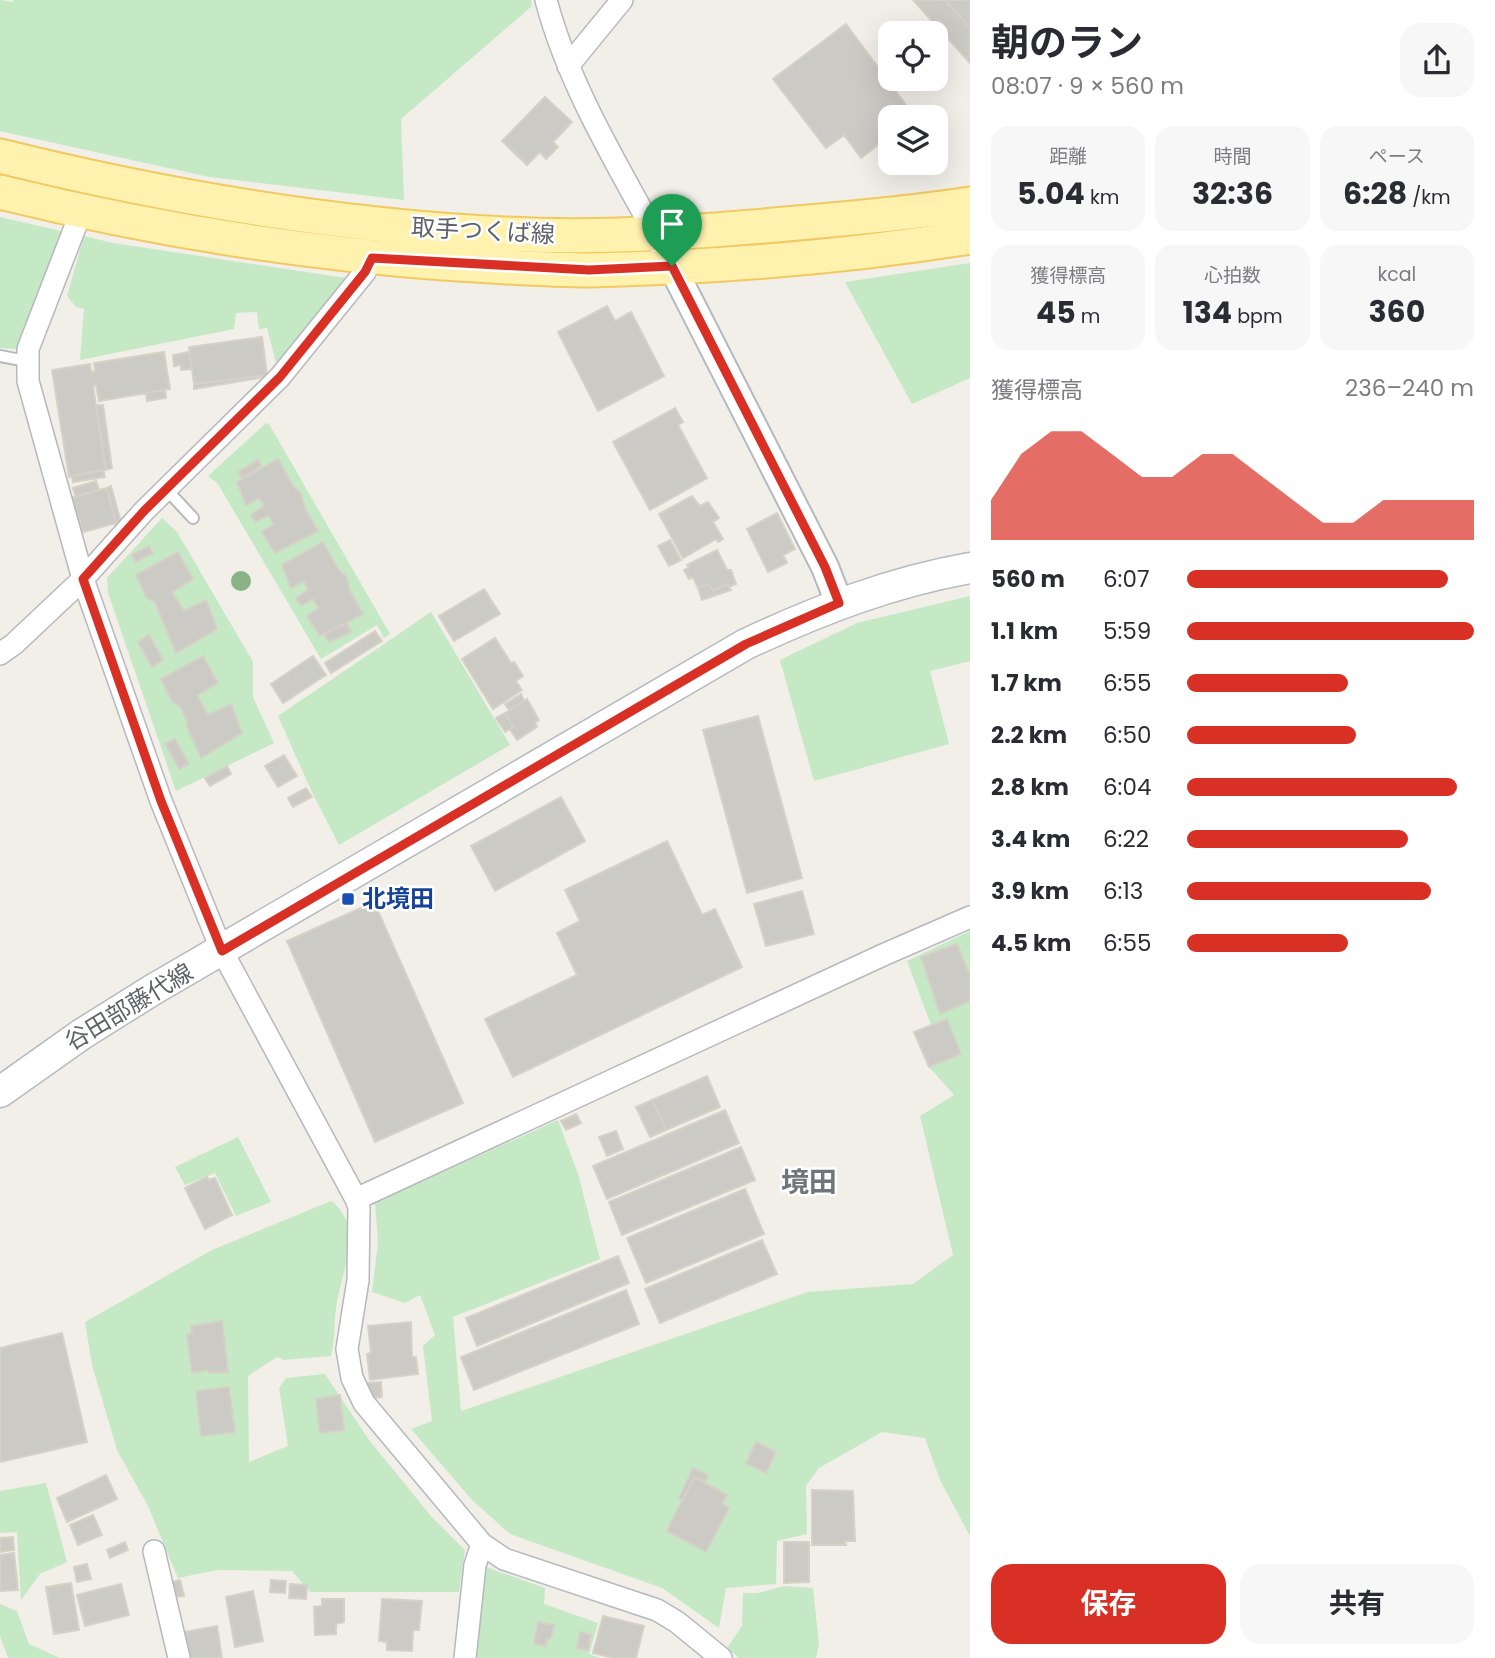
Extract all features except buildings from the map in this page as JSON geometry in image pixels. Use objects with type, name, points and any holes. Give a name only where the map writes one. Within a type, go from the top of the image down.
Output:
[{"type":"main road","name":"取手つくば線","points":[[0,156],[99,181],[218,202],[377,225],[506,234],[655,234],[886,215],[970,204]]},
{"type":"main road","name":"取手つくば線","points":[[0,192],[81,212],[237,241],[372,258],[589,270],[811,258],[970,237]]},
{"type":"main road","name":"谷田部藤代線","points":[[0,1092],[82,1034],[746,644],[839,603],[915,580],[970,568]]},
{"type":"street","points":[[546,0],[568,65],[596,125],[672,266],[825,567],[839,603]]},
{"type":"street","points":[[568,65],[622,0]]},
{"type":"street","points":[[81,212],[28,349],[26,361],[47,455],[83,579],[161,801],[222,951],[359,1208],[358,1280],[347,1349],[352,1378],[364,1402],[482,1544],[504,1559],[657,1610],[677,1622],[721,1658]]},
{"type":"street","points":[[0,654],[83,579],[166,489],[280,377],[365,272],[372,258]]},
{"type":"street","points":[[356,1199],[970,917]]},
{"type":"street","points":[[465,1658],[475,1565],[482,1544]]},
{"type":"street","points":[[154,1551],[179,1658]]},
{"type":"lane","points":[[0,356],[26,361]]},
{"type":"lane","points":[[166,489],[193,518]]},
{"type":"green space","points":[[0,0],[531,0],[532,6],[401,119],[404,200],[209,177],[0,131]]},
{"type":"green space","points":[[0,217],[61,231],[18,349],[0,348]]},
{"type":"green space","points":[[84,236],[113,243],[346,278],[345,284],[277,366],[267,328],[259,329],[257,312],[236,313],[234,329],[80,360],[84,309],[76,307],[67,296]]},
{"type":"green space","points":[[970,263],[970,378],[912,404],[845,282]]},
{"type":"green space","points":[[266,423],[269,424],[390,634],[384,638],[377,625],[321,659],[218,484],[208,476]],"holes":[[[278,459],[293,486],[301,493],[305,508],[318,531],[275,553],[262,532],[274,524],[268,515],[255,522],[252,515],[264,506],[259,498],[246,504],[237,482]],[[323,542],[338,569],[346,576],[350,591],[363,614],[347,623],[351,632],[330,642],[324,634],[320,636],[307,616],[319,608],[313,599],[301,606],[297,598],[308,590],[304,581],[291,588],[282,566]]]},
{"type":"green space","points":[[162,518],[177,532],[253,662],[253,697],[274,743],[176,791],[108,593],[107,578]],"holes":[[[178,552],[193,579],[172,592],[184,611],[206,600],[217,629],[176,653],[155,602],[147,598],[136,575]],[[203,656],[218,683],[197,695],[208,715],[231,704],[242,733],[201,757],[180,706],[172,702],[161,679]]]},
{"type":"green space","points":[[970,596],[970,661],[930,671],[949,744],[814,781],[780,660],[857,623]]},
{"type":"green space","points":[[431,612],[510,745],[339,845],[278,716]]},
{"type":"green space","points":[[970,931],[970,971],[957,944],[921,957],[940,1014],[970,1001],[970,1536],[940,1480],[925,1438],[882,1432],[819,1468],[806,1486],[807,1534],[777,1541],[776,1584],[726,1588],[719,1628],[662,1588],[510,1534],[472,1500],[411,1429],[432,1421],[423,1346],[435,1335],[420,1295],[405,1303],[372,1292],[378,1243],[375,1203],[558,1120],[578,1174],[600,1259],[453,1317],[461,1411],[808,1292],[913,1284],[953,1255],[920,1116],[954,1095],[929,1067],[961,1054],[947,1020],[931,1025],[907,961]]},
{"type":"green space","points":[[238,1137],[271,1202],[236,1216],[215,1173],[185,1185],[175,1167]]},
{"type":"green space","points":[[331,1201],[341,1211],[347,1224],[348,1252],[336,1308],[331,1356],[284,1360],[277,1357],[248,1376],[249,1462],[288,1446],[279,1388],[286,1378],[325,1374],[369,1440],[431,1516],[465,1550],[459,1592],[310,1592],[292,1571],[217,1570],[178,1578],[148,1506],[117,1450],[92,1365],[85,1322],[212,1250]],"holes":[[[229,1387],[201,1436],[196,1391]]]},
{"type":"green space","points":[[46,1483],[67,1562],[40,1574],[21,1600],[17,1532],[0,1533],[0,1491]]},
{"type":"green space","points":[[486,1567],[545,1588],[544,1604],[598,1623],[589,1654],[600,1658],[473,1658],[481,1579]]},
{"type":"green space","points":[[784,1586],[813,1588],[819,1644],[816,1658],[739,1658],[727,1648],[742,1626],[743,1593],[758,1593]]},
{"type":"green space","points":[[0,1604],[17,1611],[29,1644],[60,1658],[8,1658],[0,1636]]},
{"type":"place","name":"北境田","points":[[348,899]]},
{"type":"district","name":"境田","points":[[809,1182]]},
{"type":"route","points":[[372,258],[589,270],[672,266],[825,567],[839,603],[746,644],[703,668],[645,705],[222,951],[161,801],[83,579],[144,511],[280,377],[365,272],[372,258]]}]
